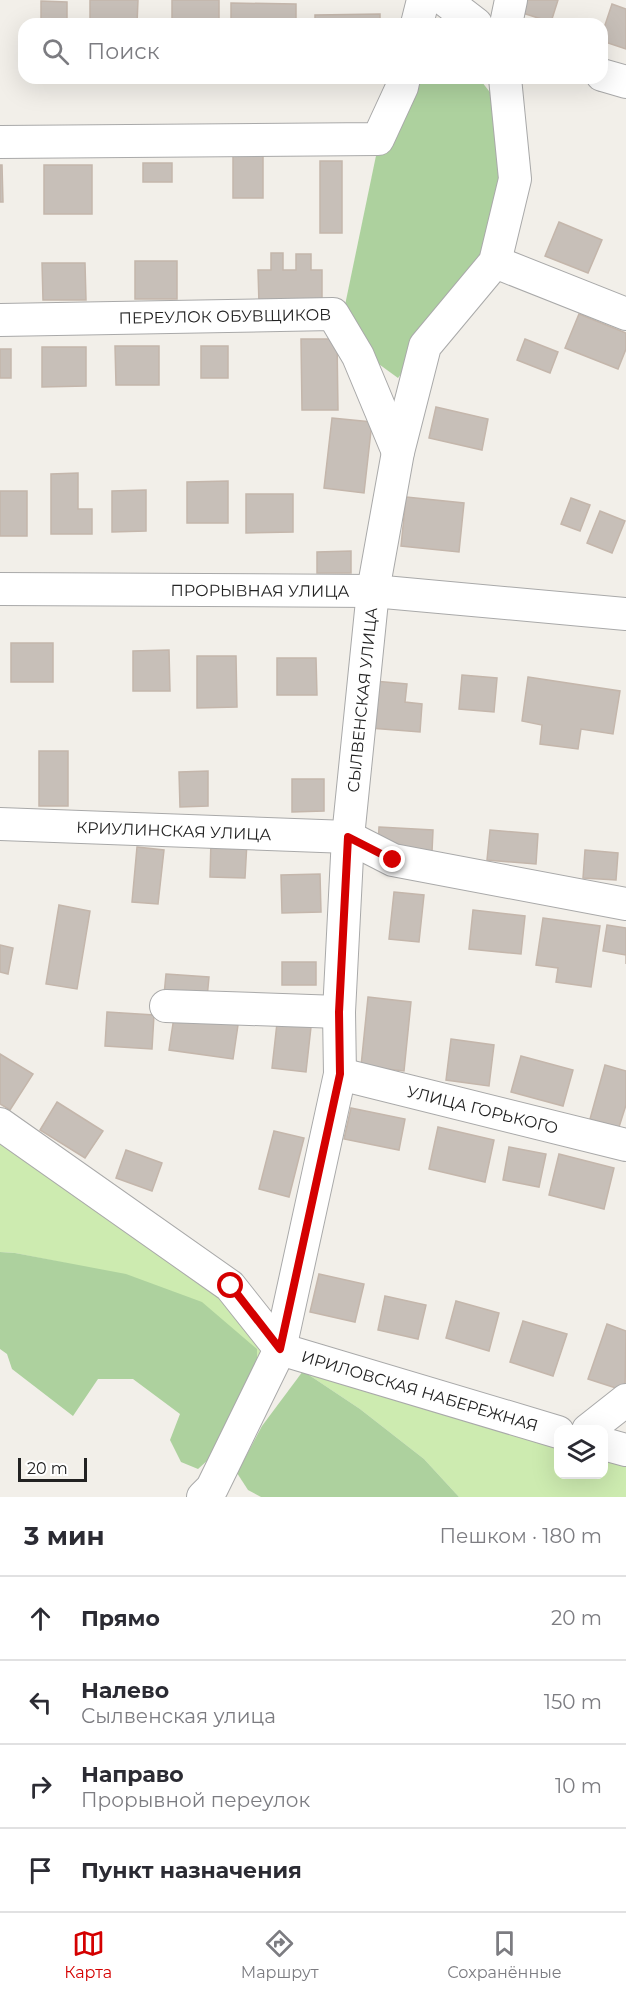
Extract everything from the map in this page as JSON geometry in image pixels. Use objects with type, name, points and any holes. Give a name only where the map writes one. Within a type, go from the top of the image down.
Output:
[{"type":"street","points":[[418,18],[423,0]]},
{"type":"street","points":[[445,0],[468,18]]},
{"type":"street","points":[[507,18],[511,0]]},
{"type":"street","points":[[608,77],[626,82]]},
{"type":"street","points":[[0,142],[378,139],[403,84]]},
{"type":"street","name":"СЫЛВЕНСКАЯ УЛИЦА","points":[[214,1494],[280,1349],[340,1074],[339,1012],[348,837],[373,591],[398,452],[425,346],[495,262],[515,179],[506,84]]},
{"type":"street","points":[[495,262],[626,314]]},
{"type":"street","name":"ПЕРЕУЛОК ОБУВЩИКОВ","points":[[0,320],[333,314],[358,356],[398,452]]},
{"type":"street","name":"ПРОРЫВНАЯ УЛИЦА","points":[[0,589],[373,591],[626,614]]},
{"type":"street","name":"КРИУЛИНСКАЯ УЛИЦА","points":[[0,824],[348,837]]},
{"type":"street","points":[[348,837],[393,860],[626,904]]},
{"type":"street","points":[[166,1006],[339,1012]]},
{"type":"street","name":"УЛИЦА ГОРЬКОГО","points":[[340,1074],[626,1144]]},
{"type":"street","points":[[0,1124],[231,1286],[280,1349]]},
{"type":"street","name":"ИРИЛОВСКАЯ НАБЕРЕЖНАЯ","points":[[280,1349],[554,1431]]},
{"type":"street","points":[[594,1425],[626,1400]]},
{"type":"street","points":[[608,1445],[626,1450]]},
{"type":"green space","points":[[409,84],[484,84],[499,104],[503,174],[483,265],[398,378],[376,362],[344,310],[378,146]]},
{"type":"green space","points":[[0,1133],[226,1294],[269,1345],[257,1372],[65,1263],[0,1252]]},
{"type":"green space","points":[[0,1252],[126,1274],[202,1302],[257,1349],[257,1372],[209,1459],[198,1469],[181,1462],[170,1440],[180,1414],[133,1379],[98,1379],[73,1416],[12,1369],[7,1354],[0,1349]]},
{"type":"green space","points":[[303,1371],[554,1443],[554,1479],[608,1479],[608,1458],[626,1462],[626,1497],[459,1497],[424,1459],[360,1409]]},
{"type":"green space","points":[[303,1371],[360,1409],[424,1459],[459,1497],[261,1497],[248,1490],[237,1473],[262,1426]]},
{"type":"building","points":[[90,0],[138,0],[137,18],[90,18]]},
{"type":"building","points":[[172,0],[219,0],[219,18],[172,18]]},
{"type":"building","points":[[519,0],[558,0],[552,18],[538,18],[516,11]]},
{"type":"building","points":[[41,1],[67,2],[67,18],[41,18]]},
{"type":"building","points":[[231,3],[296,4],[296,18],[231,18]]},
{"type":"building","points":[[612,4],[626,9],[626,49],[608,43],[607,18]]},
{"type":"building","points":[[380,14],[380,18],[315,18],[315,15]]},
{"type":"building","points":[[233,154],[263,154],[263,198],[233,198]]},
{"type":"building","points":[[320,161],[342,161],[342,233],[320,233]]},
{"type":"building","points":[[143,163],[172,163],[172,182],[143,182]]},
{"type":"building","points":[[0,165],[2,165],[3,202],[0,202]]},
{"type":"building","points":[[44,165],[92,165],[92,214],[44,214]]},
{"type":"building","points":[[559,222],[602,240],[588,273],[545,256]]},
{"type":"building","points":[[271,253],[283,253],[283,270],[296,270],[296,254],[311,254],[311,270],[322,270],[322,303],[259,304],[258,270],[271,270]]},
{"type":"building","points":[[135,261],[177,261],[177,299],[135,299]]},
{"type":"building","points":[[42,263],[85,263],[86,300],[43,300]]},
{"type":"building","points":[[579,314],[626,333],[626,349],[618,369],[565,348]]},
{"type":"building","points":[[301,339],[337,339],[338,410],[302,410]]},
{"type":"building","points":[[525,339],[558,352],[550,373],[517,360]]},
{"type":"building","points":[[115,346],[159,346],[159,385],[116,385]]},
{"type":"building","points":[[201,346],[228,346],[228,378],[201,378]]},
{"type":"building","points":[[42,347],[86,347],[86,386],[42,387]]},
{"type":"building","points":[[0,349],[11,349],[11,378],[0,378]]},
{"type":"building","points":[[436,407],[488,419],[482,450],[429,438]]},
{"type":"building","points":[[332,418],[372,422],[364,493],[324,488]]},
{"type":"building","points":[[78,473],[78,509],[92,509],[92,534],[51,534],[51,474]]},
{"type":"building","points":[[228,481],[228,523],[187,523],[187,482]]},
{"type":"building","points":[[146,490],[146,531],[112,532],[112,491]]},
{"type":"building","points":[[0,491],[27,491],[27,536],[0,536]]},
{"type":"building","points":[[246,494],[293,494],[293,532],[246,533]]},
{"type":"building","points":[[406,497],[464,503],[459,552],[401,546]]},
{"type":"building","points":[[571,498],[590,505],[580,531],[561,524]]},
{"type":"building","points":[[600,511],[625,521],[612,553],[587,543]]},
{"type":"building","points":[[351,551],[351,573],[317,573],[317,552]]},
{"type":"building","points":[[11,643],[53,643],[53,682],[11,682]]},
{"type":"building","points":[[169,650],[170,691],[133,691],[133,651]]},
{"type":"building","points":[[197,656],[236,656],[237,707],[197,708]]},
{"type":"building","points":[[277,658],[316,658],[317,695],[277,695]]},
{"type":"building","points":[[462,675],[497,678],[494,712],[459,709]]},
{"type":"building","points":[[528,677],[620,691],[613,734],[581,729],[578,749],[540,744],[542,725],[522,721]]},
{"type":"building","points":[[374,681],[407,684],[405,702],[422,704],[420,732],[370,728]]},
{"type":"building","points":[[39,751],[68,751],[68,806],[39,806]]},
{"type":"building","points":[[208,771],[208,806],[180,807],[179,772]]},
{"type":"building","points":[[292,779],[324,779],[324,811],[292,812]]},
{"type":"building","points":[[379,827],[433,830],[432,852],[378,848]]},
{"type":"building","points":[[490,830],[538,834],[536,864],[487,860]]},
{"type":"building","points":[[211,840],[247,842],[245,878],[210,877]]},
{"type":"building","points":[[137,847],[164,850],[158,904],[132,902]]},
{"type":"building","points":[[585,850],[618,853],[616,880],[583,878]]},
{"type":"building","points":[[320,874],[321,912],[282,913],[281,875]]},
{"type":"building","points":[[394,892],[424,895],[419,942],[389,939]]},
{"type":"building","points":[[59,905],[90,911],[77,989],[46,984]]},
{"type":"building","points":[[473,910],[525,916],[521,954],[469,949]]},
{"type":"building","points":[[543,918],[600,926],[591,987],[556,982],[558,968],[536,965]]},
{"type":"building","points":[[607,925],[626,928],[626,955],[603,951]]},
{"type":"building","points":[[0,945],[13,948],[8,974],[0,972]]},
{"type":"building","points":[[282,962],[316,962],[316,985],[282,985]]},
{"type":"building","points":[[166,974],[209,977],[207,998],[164,995]]},
{"type":"building","points":[[368,997],[411,1002],[404,1071],[361,1066]]},
{"type":"building","points":[[107,1012],[154,1015],[152,1049],[105,1046]]},
{"type":"building","points":[[174,1017],[238,1025],[233,1059],[169,1050]]},
{"type":"building","points":[[277,1023],[311,1027],[306,1072],[272,1068]]},
{"type":"building","points":[[451,1039],[494,1045],[489,1086],[446,1080]]},
{"type":"building","points":[[0,1054],[33,1074],[10,1110],[0,1104]]},
{"type":"building","points":[[521,1056],[573,1070],[563,1106],[511,1092]]},
{"type":"building","points":[[605,1065],[626,1071],[626,1105],[619,1127],[590,1119]]},
{"type":"building","points":[[57,1102],[103,1131],[85,1158],[40,1130]]},
{"type":"building","points":[[351,1108],[405,1119],[399,1150],[344,1139]]},
{"type":"building","points":[[438,1127],[494,1140],[485,1182],[429,1169]]},
{"type":"building","points":[[274,1131],[304,1138],[289,1197],[259,1189]]},
{"type":"building","points":[[509,1147],[546,1154],[539,1187],[503,1180]]},
{"type":"building","points":[[126,1150],[162,1163],[152,1191],[116,1178]]},
{"type":"building","points":[[559,1154],[614,1168],[604,1209],[549,1195]]},
{"type":"building","points":[[319,1274],[364,1284],[355,1322],[310,1312]]},
{"type":"building","points":[[385,1296],[426,1305],[418,1339],[378,1330]]},
{"type":"building","points":[[456,1301],[499,1313],[489,1351],[446,1338]]},
{"type":"building","points":[[523,1321],[567,1334],[553,1376],[510,1362]]},
{"type":"building","points":[[607,1324],[626,1331],[625,1391],[588,1379]]},
{"type":"route","points":[[231,1286],[280,1349],[340,1074],[339,1012],[348,837],[393,860]]}]
